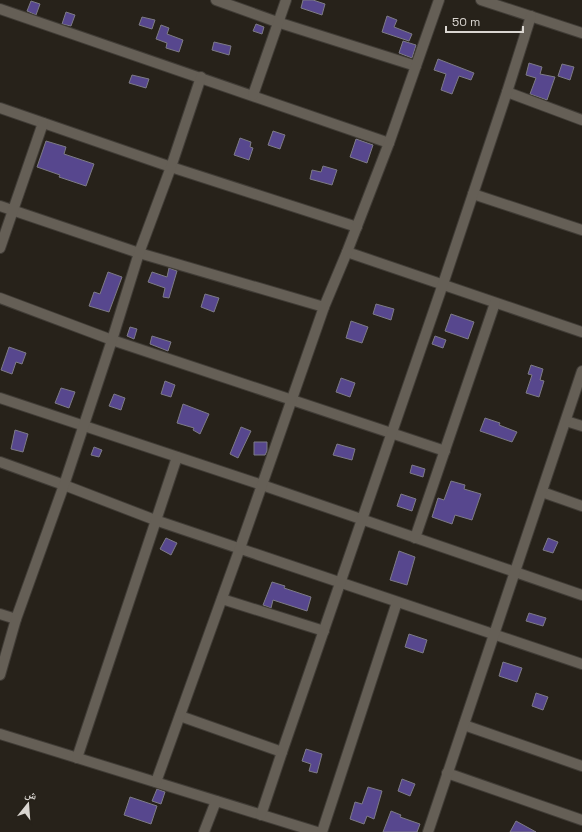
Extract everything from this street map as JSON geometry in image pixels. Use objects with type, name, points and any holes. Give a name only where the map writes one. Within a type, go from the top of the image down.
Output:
[{"type":"street","points":[[216,0],[277,22],[416,66]]},
{"type":"street","points":[[253,95],[277,22],[286,0]]},
{"type":"street","points":[[156,782],[292,401],[324,306],[357,227],[389,143],[439,0]]},
{"type":"street","points":[[481,0],[582,33]]},
{"type":"street","points":[[0,9],[389,143]]},
{"type":"street","points":[[261,815],[443,284],[531,16]]},
{"type":"street","points":[[0,675],[16,619],[64,485],[139,253],[171,167],[201,77]]},
{"type":"street","points":[[507,92],[582,120]]},
{"type":"street","points":[[0,108],[171,167],[357,227]]},
{"type":"street","points":[[0,248],[43,124]]},
{"type":"street","points":[[473,194],[582,230]]},
{"type":"street","points":[[0,206],[139,253],[324,306]]},
{"type":"street","points":[[347,252],[582,332]]},
{"type":"street","points":[[0,298],[112,340],[445,452]]},
{"type":"street","points":[[415,538],[495,303]]},
{"type":"street","points":[[428,832],[582,371]]},
{"type":"street","points":[[0,398],[262,485],[582,595]]},
{"type":"street","points":[[566,421],[582,426]]},
{"type":"street","points":[[77,758],[177,457]]},
{"type":"street","points":[[0,462],[156,520],[582,664]]},
{"type":"street","points":[[542,492],[582,506]]},
{"type":"street","points":[[222,599],[324,631]]},
{"type":"street","points":[[322,832],[397,602]]},
{"type":"street","points":[[0,614],[16,619]]},
{"type":"street","points":[[180,716],[282,752]]},
{"type":"street","points":[[464,725],[582,766]]},
{"type":"street","points":[[0,734],[318,832]]},
{"type":"street","points":[[448,774],[582,820]]},
{"type":"street","points":[[204,832],[216,800]]},
{"type":"building","points":[[303,0],[313,0],[325,4],[322,15],[301,8]]},
{"type":"building","points":[[31,1],[40,4],[36,15],[27,11]]},
{"type":"building","points":[[66,12],[75,15],[71,26],[62,24]]},
{"type":"building","points":[[387,16],[397,20],[394,27],[412,34],[409,41],[382,32]]},
{"type":"building","points":[[142,17],[155,20],[152,29],[139,25]]},
{"type":"building","points":[[256,24],[264,27],[262,34],[253,31]]},
{"type":"building","points":[[161,25],[169,28],[167,34],[183,40],[179,52],[166,48],[167,43],[156,39]]},
{"type":"building","points":[[403,41],[416,45],[412,58],[399,53]]},
{"type":"building","points":[[214,42],[231,46],[229,55],[212,50]]},
{"type":"building","points":[[438,59],[474,73],[471,80],[459,76],[452,94],[441,90],[446,74],[434,70]]},
{"type":"building","points":[[529,63],[542,67],[540,74],[555,77],[547,100],[530,94],[536,78],[526,75]]},
{"type":"building","points":[[562,64],[574,67],[570,80],[558,76]]},
{"type":"building","points":[[132,75],[149,79],[146,88],[129,83]]},
{"type":"building","points":[[273,131],[285,135],[280,149],[268,145]]},
{"type":"building","points":[[240,138],[251,142],[250,147],[253,148],[249,160],[234,155]]},
{"type":"building","points":[[356,139],[373,145],[367,163],[350,157]]},
{"type":"building","points":[[46,141],[66,147],[64,154],[94,164],[86,186],[59,177],[60,175],[37,167]]},
{"type":"building","points":[[323,166],[337,170],[332,185],[310,179],[312,170],[321,172]]},
{"type":"building","points":[[169,268],[177,271],[169,298],[163,297],[165,288],[148,282],[152,272],[167,277]]},
{"type":"building","points":[[108,272],[122,277],[109,312],[89,306],[94,292],[100,294]]},
{"type":"building","points":[[205,294],[219,298],[214,312],[201,307]]},
{"type":"building","points":[[376,304],[394,309],[391,320],[373,314]]},
{"type":"building","points":[[451,314],[474,322],[468,339],[445,331]]},
{"type":"building","points":[[351,321],[368,327],[362,343],[346,338]]},
{"type":"building","points":[[130,327],[137,329],[134,339],[127,336]]},
{"type":"building","points":[[152,336],[171,342],[168,351],[150,344]]},
{"type":"building","points":[[435,336],[446,340],[443,348],[432,344]]},
{"type":"building","points":[[9,347],[26,353],[22,364],[16,362],[12,374],[1,370]]},
{"type":"building","points":[[531,365],[543,369],[540,380],[544,381],[539,397],[526,393],[532,375],[528,374]]},
{"type":"building","points":[[341,378],[355,383],[350,397],[336,392]]},
{"type":"building","points":[[165,381],[175,385],[171,397],[161,394]]},
{"type":"building","points":[[61,388],[75,392],[69,408],[55,403]]},
{"type":"building","points":[[114,394],[125,398],[121,410],[109,406]]},
{"type":"building","points":[[183,404],[209,414],[200,434],[193,430],[194,428],[177,423]]},
{"type":"building","points":[[485,418],[500,423],[499,425],[517,432],[512,442],[480,431]]},
{"type":"building","points":[[241,427],[251,431],[238,458],[230,454]]},
{"type":"building","points":[[15,430],[28,434],[23,452],[11,449]]},
{"type":"building","points":[[254,442],[267,442],[267,451],[265,455],[254,455]]},
{"type":"building","points":[[337,444],[355,449],[352,460],[333,455]]},
{"type":"building","points":[[94,447],[102,450],[99,457],[91,455]]},
{"type":"building","points":[[412,465],[425,469],[423,477],[410,473]]},
{"type":"building","points":[[451,481],[465,485],[464,489],[481,494],[472,520],[455,515],[452,524],[432,517],[438,498],[444,500]]},
{"type":"building","points":[[401,494],[416,499],[412,511],[397,506]]},
{"type":"building","points":[[166,538],[177,543],[171,555],[160,549]]},
{"type":"building","points":[[548,538],[558,542],[553,553],[543,550]]},
{"type":"building","points":[[399,551],[415,557],[407,585],[390,580]]},
{"type":"building","points":[[272,582],[285,586],[284,588],[311,597],[307,611],[273,600],[271,608],[263,605]]},
{"type":"building","points":[[529,613],[546,618],[543,626],[526,621]]},
{"type":"building","points":[[409,634],[427,640],[423,653],[405,647]]},
{"type":"building","points":[[503,662],[522,668],[517,682],[499,676]]},
{"type":"building","points":[[536,693],[548,697],[543,710],[532,706]]},
{"type":"building","points":[[306,749],[322,754],[317,773],[309,771],[311,764],[302,761]]},
{"type":"building","points":[[402,779],[415,784],[410,796],[398,791]]},
{"type":"building","points":[[368,787],[382,791],[374,819],[367,816],[364,824],[350,819],[355,802],[362,804]]},
{"type":"building","points":[[157,789],[165,792],[161,804],[152,801]]},
{"type":"building","points":[[130,797],[157,806],[151,824],[124,815]]},
{"type":"building","points":[[391,811],[401,815],[400,817],[420,824],[417,832],[383,832]]},
{"type":"building","points":[[516,821],[536,832],[510,832]]}]
